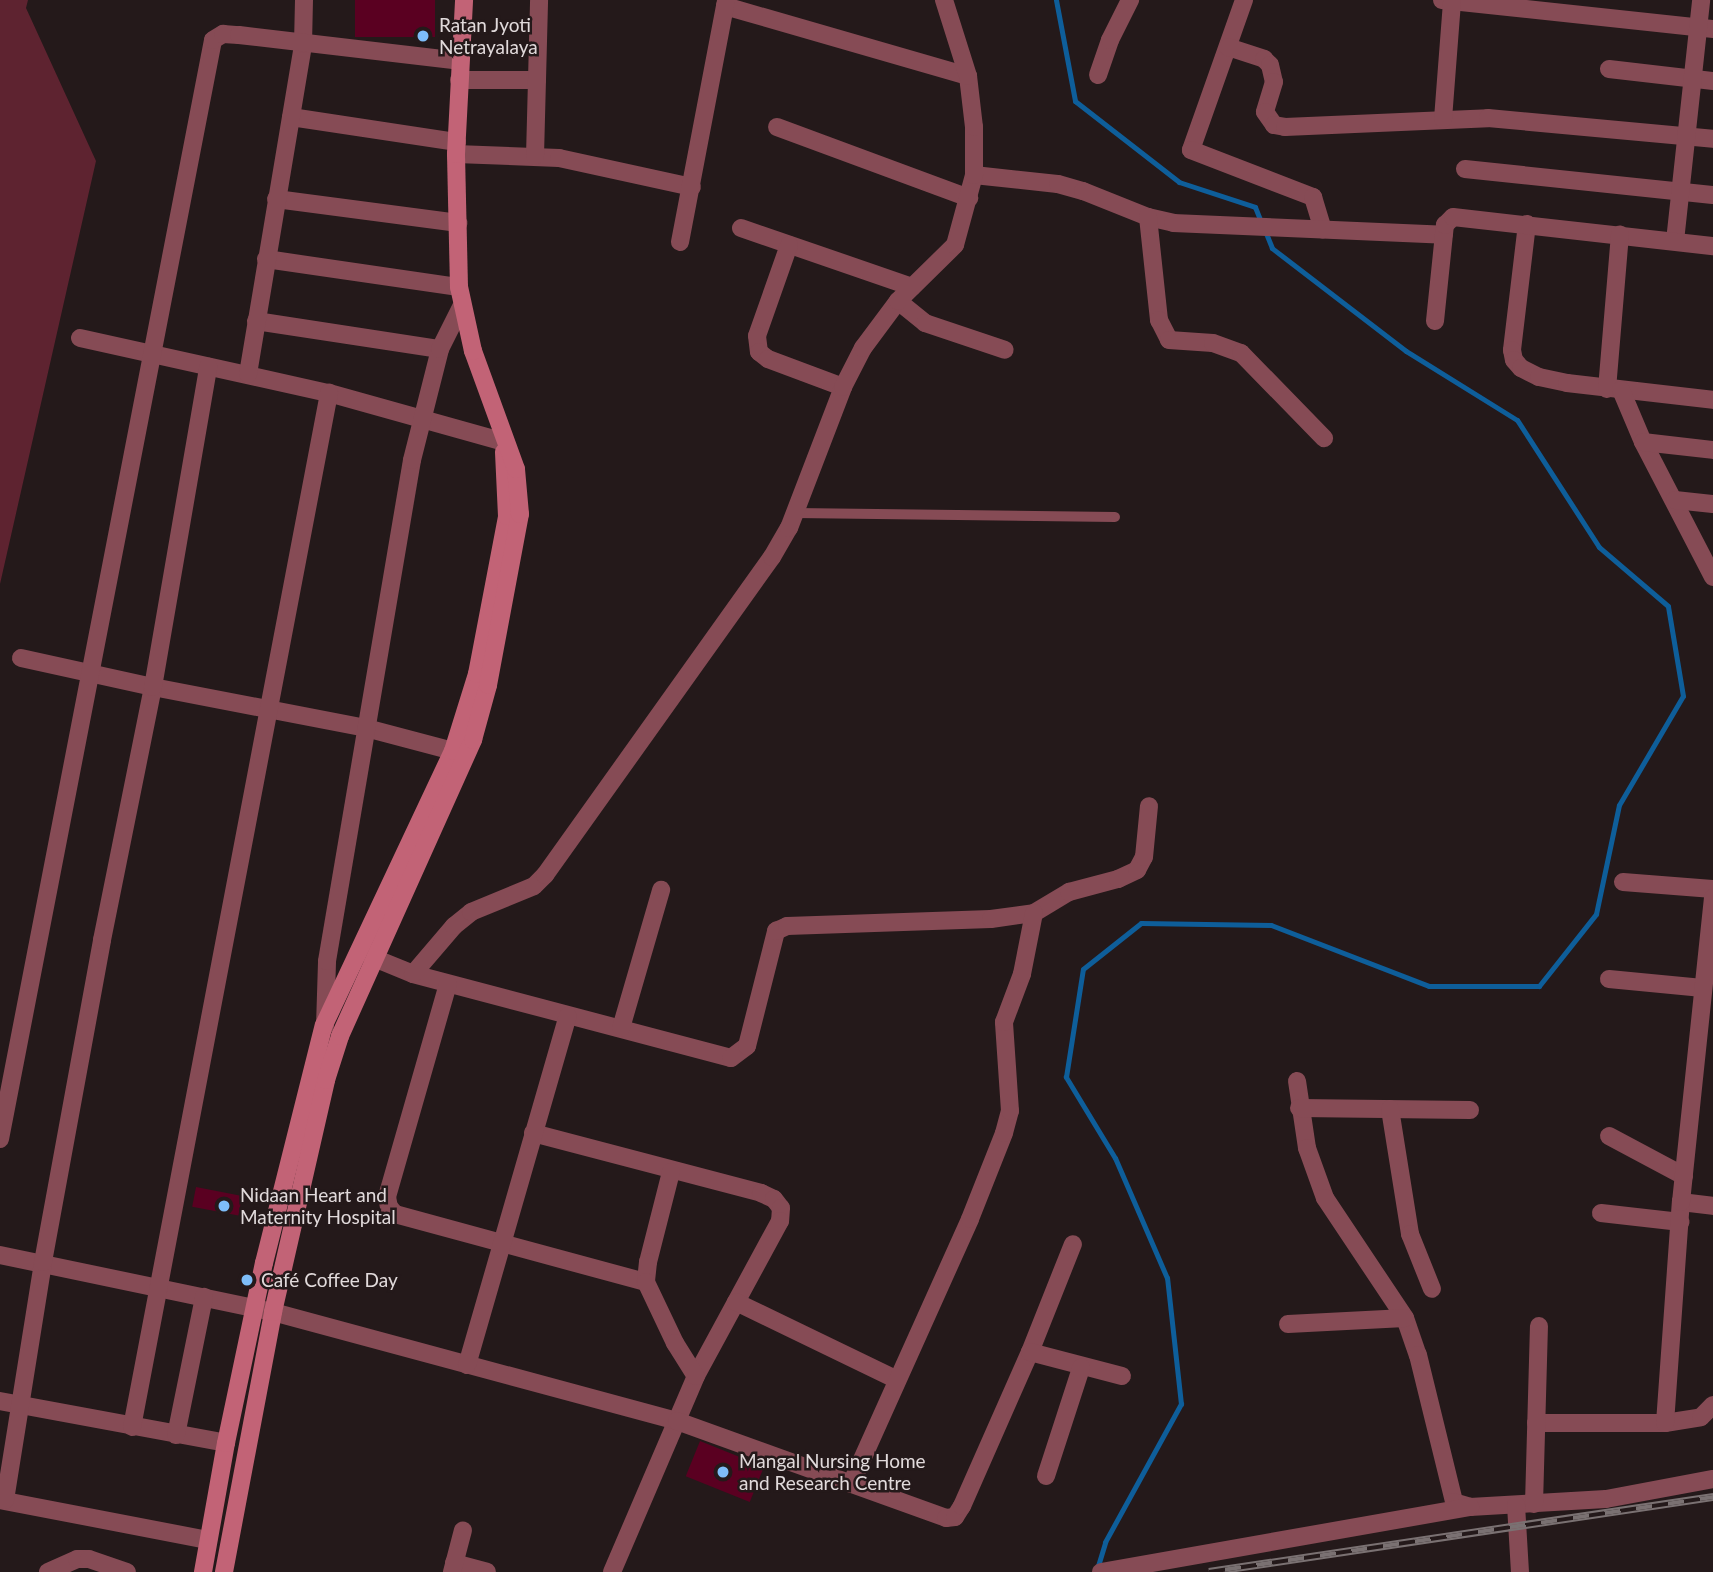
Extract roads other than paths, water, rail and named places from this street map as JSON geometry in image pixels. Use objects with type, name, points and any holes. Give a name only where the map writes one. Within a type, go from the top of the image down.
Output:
[{"type":"main road","points":[[203,1572],[226,1443],[326,1080],[368,953],[460,755],[488,685],[520,514],[516,469],[461,307],[456,148],[464,0]]},
{"type":"main road","points":[[224,1572],[264,1311],[307,1086],[324,1025],[368,953]]},
{"type":"street","points":[[248,373],[303,44],[304,0]]},
{"type":"street","points":[[535,156],[539,0]]},
{"type":"street","points":[[413,974],[454,926],[471,912],[534,886],[545,875],[772,557],[795,513],[843,387],[863,348],[898,301],[955,246],[974,175],[974,127],[968,76],[944,0]]},
{"type":"street","points":[[1098,75],[1110,40],[1130,0]]},
{"type":"street","points":[[1244,0],[1191,150],[1313,198],[1323,229]]},
{"type":"street","points":[[1675,241],[1692,79],[1705,28],[1701,0]]},
{"type":"street","points":[[1443,119],[1447,1],[1705,28]]},
{"type":"street","points":[[680,242],[726,3],[968,76]]},
{"type":"street","points":[[0,1139],[214,40],[223,34],[459,61]]},
{"type":"street","points":[[1228,47],[1264,59],[1270,65],[1274,82],[1265,112],[1274,125],[1310,126],[1488,118],[1713,139]]},
{"type":"street","points":[[1609,69],[1713,81]]},
{"type":"street","points":[[459,80],[537,80]]},
{"type":"street","points":[[290,117],[456,148],[599,165],[692,187]]},
{"type":"street","points":[[777,127],[969,198]]},
{"type":"street","points":[[1465,169],[1713,195]]},
{"type":"street","points":[[974,175],[1071,188],[1148,217],[1173,223],[1444,235]]},
{"type":"street","points":[[276,199],[458,223]]},
{"type":"street","points":[[1148,217],[1159,320],[1169,340],[1213,343],[1241,353],[1324,438]]},
{"type":"street","points":[[1435,321],[1444,225],[1453,217],[1713,246]]},
{"type":"street","points":[[1527,224],[1512,350],[1514,360],[1521,368],[1539,377],[1614,390],[1713,400]]},
{"type":"street","points":[[741,228],[912,287]]},
{"type":"street","points":[[1620,235],[1614,390],[1706,554],[1713,577]]},
{"type":"street","points":[[789,244],[757,336],[759,352],[768,359],[843,387]]},
{"type":"street","points":[[265,260],[459,287]]},
{"type":"street","points":[[898,301],[925,323],[1004,350]]},
{"type":"street","points":[[340,1035],[324,1025],[327,961],[412,460],[440,349],[461,307]]},
{"type":"street","points":[[256,321],[440,349]]},
{"type":"street","points":[[80,338],[208,367],[248,373],[505,442]]},
{"type":"street","points":[[208,367],[153,687],[102,940],[2,1500],[208,1540]]},
{"type":"street","points":[[132,1427],[329,393]]},
{"type":"street","points":[[1643,442],[1713,450]]},
{"type":"street","points":[[1675,500],[1713,504]]},
{"type":"street","points":[[20,658],[366,728],[460,755]]},
{"type":"street","points":[[368,953],[413,974],[731,1058],[747,1046],[772,937],[776,931],[788,926],[991,919],[1034,913],[1069,892],[1118,880],[1138,870],[1144,857],[1149,806]]},
{"type":"street","points":[[1623,882],[1713,889]]},
{"type":"street","points":[[621,1028],[661,890]]},
{"type":"street","points":[[1665,1423],[1681,1202],[1713,898]]},
{"type":"street","points":[[851,1484],[1004,1133],[1010,1111],[1004,1022],[1022,974],[1034,913]]},
{"type":"street","points":[[1609,979],[1703,988]]},
{"type":"street","points":[[448,984],[387,1197],[388,1207],[395,1214],[646,1282]]},
{"type":"street","points":[[467,1365],[568,1016]]},
{"type":"street","points":[[1297,1081],[1307,1148],[1325,1198],[1405,1318],[1419,1355],[1450,1494],[1454,1502],[1469,1507]]},
{"type":"street","points":[[1299,1108],[1470,1110]]},
{"type":"street","points":[[1390,1109],[1402,1200],[1410,1234],[1432,1289]]},
{"type":"street","points":[[533,1133],[671,1172],[761,1193],[774,1199],[781,1208],[780,1221],[696,1376],[612,1572]]},
{"type":"street","points":[[1609,1136],[1684,1176]]},
{"type":"street","points":[[671,1172],[648,1262],[646,1282],[676,1343],[696,1376]]},
{"type":"street","points":[[1681,1202],[1713,1206]]},
{"type":"street","points":[[1601,1213],[1680,1222]]},
{"type":"street","points":[[0,1255],[264,1311],[677,1422],[932,1514],[955,1517],[1030,1352],[1073,1244]]},
{"type":"street","points":[[176,1435],[204,1297]]},
{"type":"street","points":[[736,1302],[897,1380]]},
{"type":"street","points":[[1289,1324],[1405,1318]]},
{"type":"street","points":[[1520,1572],[1525,1505],[1536,1423],[1539,1326]]},
{"type":"street","points":[[1030,1352],[1081,1368],[1122,1376]]},
{"type":"street","points":[[1046,1476],[1081,1368]]},
{"type":"street","points":[[0,1401],[226,1443]]},
{"type":"street","points":[[1536,1423],[1665,1423],[1701,1417],[1713,1405]]},
{"type":"street","points":[[1101,1572],[1469,1507],[1606,1499],[1713,1479]]},
{"type":"street","points":[[463,1530],[453,1567],[487,1572]]},
{"type":"street","points":[[48,1572],[77,1559],[89,1559],[127,1572]]},
{"type":"lane","points":[[795,513],[1115,517]]},
{"type":"waterway","points":[[1056,0],[1075,101],[1179,182],[1255,207],[1261,222]]},
{"type":"waterway","points":[[1097,1569],[1105,1542],[1181,1404],[1167,1278],[1115,1158],[1066,1077],[1083,969],[1141,923],[1271,925],[1429,986],[1539,986],[1596,914],[1619,805],[1683,696],[1668,606],[1599,547],[1517,420],[1406,351],[1272,248],[1265,231]]},
{"type":"railway","points":[[1209,1572],[1713,1497]]},
{"type":"place","name":"Ratan Jyoti Netrayalaya","points":[[423,36]]},
{"type":"place","name":"Nidaan Heart and Maternity Hospital","points":[[224,1206]]},
{"type":"place","name":"Café Coffee Day","points":[[247,1280]]},
{"type":"place","name":"Mangal Nursing Home and Research Centre","points":[[723,1472]]}]
